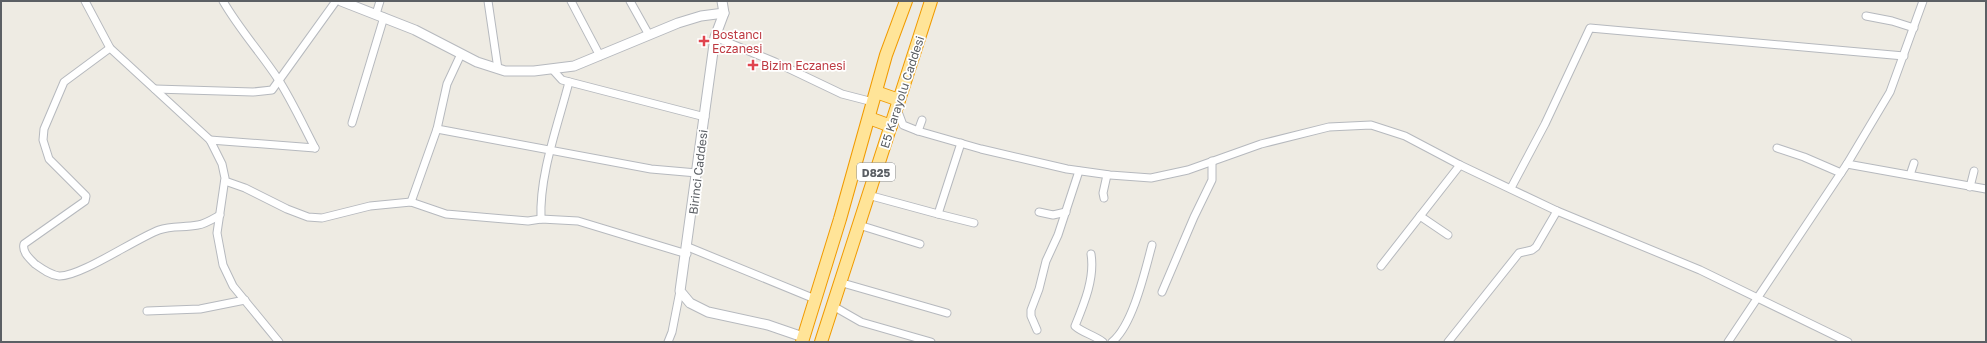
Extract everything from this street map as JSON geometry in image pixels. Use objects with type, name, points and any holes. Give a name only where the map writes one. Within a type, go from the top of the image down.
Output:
[{"type":"highway","name":"E5 Karayolu Caddesi","points":[[802,340],[840,219],[886,55],[906,1]]},
{"type":"highway","name":"E5 Karayolu Caddesi","points":[[821,342],[839,282],[859,225],[931,1]]},
{"type":"highway","points":[[875,97],[898,104]]},
{"type":"highway","points":[[869,118],[891,126]]},
{"type":"street","points":[[85,1],[110,48],[210,140],[222,164],[224,181],[217,233],[223,265],[233,286],[279,342]]},
{"type":"street","points":[[210,140],[314,148],[279,81],[257,48],[235,21],[223,1]]},
{"type":"street","points":[[155,89],[253,92],[272,90],[336,1]]},
{"type":"street","points":[[342,1],[415,30],[477,62],[505,71],[552,69],[574,66],[649,35],[701,16],[724,13],[722,1]]},
{"type":"street","points":[[352,123],[380,16],[380,1]]},
{"type":"street","points":[[488,1],[498,69]]},
{"type":"street","points":[[571,1],[600,56]]},
{"type":"street","points":[[630,1],[649,35]]},
{"type":"street","points":[[1728,342],[1847,164],[1890,92],[1923,1]]},
{"type":"street","name":"Birinci Caddesi","points":[[668,342],[672,332],[687,251],[715,37],[724,13]]},
{"type":"street","points":[[1866,16],[1892,21],[1914,28]]},
{"type":"street","points":[[1511,188],[1545,124],[1590,28],[1904,56]]},
{"type":"street","points":[[715,37],[775,62],[842,94],[875,97]]},
{"type":"street","points":[[110,48],[64,82],[44,129],[43,140],[49,159],[86,196],[85,201],[24,244],[23,249],[26,254],[35,264],[51,275],[64,276],[86,268],[157,231],[171,226],[199,225],[220,215]]},
{"type":"street","points":[[411,202],[437,129],[447,84],[461,54]]},
{"type":"street","points":[[552,69],[557,76],[569,82],[705,117]]},
{"type":"street","points":[[541,219],[540,202],[551,151],[569,82]]},
{"type":"street","points":[[898,104],[903,125],[918,131],[961,143],[1079,171],[1107,175],[1151,178],[1188,170],[1261,144],[1329,127],[1371,125],[1405,136],[1460,165],[1557,211],[1700,270],[1848,342]]},
{"type":"street","points":[[918,131],[922,120]]},
{"type":"street","points":[[437,129],[651,169],[697,173]]},
{"type":"street","points":[[938,214],[961,143]]},
{"type":"street","points":[[1777,148],[1804,157],[1840,173]]},
{"type":"street","points":[[1162,292],[1194,217],[1212,180],[1212,161]]},
{"type":"street","points":[[1910,175],[1914,163]]},
{"type":"street","points":[[1847,164],[1986,189]]},
{"type":"street","points":[[1382,266],[1460,165]]},
{"type":"street","points":[[1037,330],[1031,316],[1031,310],[1040,288],[1046,261],[1066,212],[1079,171]]},
{"type":"street","points":[[1970,186],[1974,171]]},
{"type":"street","points":[[1104,198],[1103,193],[1107,175]]},
{"type":"street","points":[[224,181],[245,188],[287,209],[308,217],[322,218],[370,206],[411,202],[446,214],[528,221],[541,219],[578,221],[687,251],[815,299]]},
{"type":"street","points":[[868,195],[974,223]]},
{"type":"street","points":[[1448,342],[1519,253],[1532,250],[1536,247],[1557,211]]},
{"type":"street","points":[[1039,212],[1053,215],[1066,212]]},
{"type":"street","points":[[1420,216],[1448,235]]},
{"type":"street","points":[[859,225],[920,244]]},
{"type":"street","points":[[1112,342],[1122,332],[1142,282],[1152,245]]},
{"type":"street","points":[[1091,254],[1091,275],[1075,326],[1080,331],[1096,336],[1103,342]]},
{"type":"street","points":[[839,282],[947,313]]},
{"type":"street","points":[[680,292],[690,303],[708,312],[768,325],[802,340]]},
{"type":"street","points":[[147,312],[200,309],[245,300]]},
{"type":"street","points":[[833,306],[861,322],[931,342]]},
{"type":"place","name":"Bostancı Eczanesi","points":[[704,41]]},
{"type":"place","name":"Bizim Eczanesi","points":[[753,65]]}]
